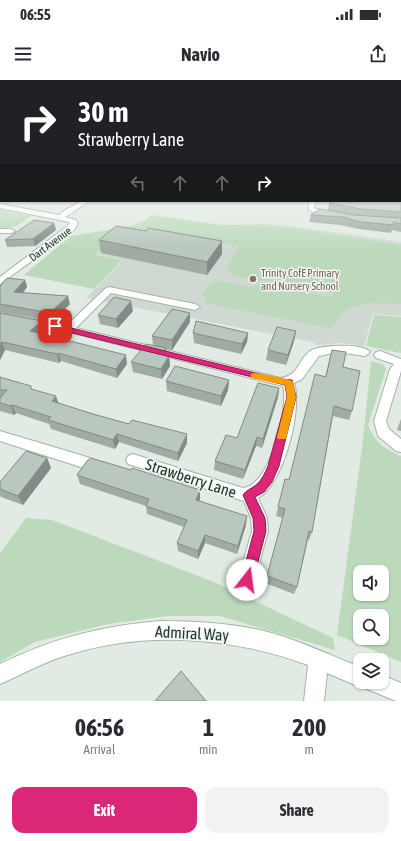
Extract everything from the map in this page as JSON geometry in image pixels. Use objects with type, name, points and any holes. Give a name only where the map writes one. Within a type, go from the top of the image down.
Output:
[{"type":"street","points":[[61,217],[67,211],[85,202]]},
{"type":"street","points":[[312,202],[310,206],[313,211],[338,216]]},
{"type":"street","name":"Dart Avenue","points":[[0,206],[61,217],[72,220],[74,224],[73,227],[0,281]]},
{"type":"street","points":[[0,231],[11,231]]},
{"type":"street","points":[[69,329],[109,290],[195,306]]},
{"type":"street","points":[[0,316],[69,329],[280,382],[288,382],[298,377],[316,353],[337,349],[365,352]]},
{"type":"street","points":[[380,355],[401,363],[396,369],[380,421],[383,432],[401,447]]},
{"type":"street","name":"Strawberry Lane","points":[[132,460],[243,495],[249,495],[260,488],[268,479],[274,466],[291,397],[288,382]]},
{"type":"street","points":[[0,436],[87,463]]},
{"type":"street","name":"Strawberry Lane","points":[[247,580],[260,531],[259,518],[249,495]]},
{"type":"street","name":"Admiral Way","points":[[0,674],[56,648],[95,638],[137,631],[176,629],[215,632],[261,640],[353,674]]},
{"type":"street","points":[[314,701],[318,660]]},
{"type":"street","points":[[389,688],[401,692]]},
{"type":"shaded area","name":"Trinity CofE Primary and Nursery School","points":[[152,215],[221,225],[268,224],[296,227],[401,242],[401,316],[373,314],[364,346],[341,343],[316,345],[313,342],[86,298],[123,260],[96,255],[117,236],[128,238]]},
{"type":"green space","points":[[0,209],[31,216],[17,226],[0,229]]},
{"type":"green space","points":[[152,215],[221,225],[259,225],[299,229],[401,245],[401,304],[364,304],[350,308],[339,317],[332,327],[329,328],[205,303],[207,298],[201,296],[210,284],[220,281],[251,287],[260,285],[332,297],[333,293],[235,276],[226,269],[239,246],[138,228]]},
{"type":"green space","points":[[146,220],[128,237],[117,235],[95,255],[122,260],[94,289],[24,275],[71,236],[131,226]]},
{"type":"green space","points":[[374,315],[401,317],[401,353],[366,346]]},
{"type":"green space","points":[[371,361],[383,364],[386,369],[368,425],[374,436],[381,444],[390,451],[401,456],[401,662],[389,657],[389,653],[380,653],[361,645],[389,645],[389,609],[353,609],[353,642],[337,635],[363,440]]},
{"type":"green space","points":[[26,518],[52,520],[214,582],[333,638],[335,650],[220,616],[168,616],[108,624],[35,642],[0,662],[0,553]]},
{"type":"building","points":[[401,202],[401,212],[361,209],[329,203]]},
{"type":"building","points":[[320,209],[353,215],[401,218],[401,224],[393,222],[394,225],[361,222],[342,217],[311,215]]},
{"type":"building","points":[[34,220],[54,223],[33,239],[5,240]]},
{"type":"building","points":[[116,226],[146,231],[148,228],[222,241],[207,262],[99,240]]},
{"type":"building","points":[[7,278],[25,280],[14,292],[68,296],[50,313],[0,304],[0,286]]},
{"type":"building","points":[[114,297],[131,301],[116,319],[98,315]]},
{"type":"building","points":[[172,309],[190,313],[172,340],[152,336]]},
{"type":"building","points":[[0,313],[42,321],[30,331],[126,355],[116,369],[58,353],[2,342],[0,345]]},
{"type":"building","points":[[196,321],[248,333],[242,344],[193,333]]},
{"type":"building","points":[[277,327],[296,331],[288,355],[268,350]]},
{"type":"building","points":[[146,344],[166,348],[162,354],[169,356],[161,369],[131,362]]},
{"type":"building","points":[[332,350],[346,352],[343,367],[360,371],[352,411],[334,406],[312,532],[309,531],[297,587],[267,576],[285,509],[278,507],[285,479],[289,480],[315,374],[326,377]]},
{"type":"building","points":[[175,366],[229,380],[221,396],[166,381]]},
{"type":"building","points":[[0,377],[31,386],[31,389],[56,396],[52,401],[93,414],[129,424],[132,420],[187,434],[178,453],[117,434],[113,440],[48,420],[51,417],[12,405],[0,403],[0,398],[7,390],[0,390]]},
{"type":"building","points":[[258,383],[279,388],[263,439],[257,437],[245,470],[215,461],[226,435],[237,438]]},
{"type":"building","points":[[26,451],[47,458],[18,496],[0,489],[0,482]]},
{"type":"building","points":[[91,458],[131,470],[132,468],[200,490],[196,500],[247,516],[238,546],[205,535],[198,551],[177,543],[187,520],[146,506],[149,499],[77,475]]},
{"type":"building","points":[[181,671],[206,701],[155,701]]},
{"type":"slow traffic","points":[[254,376],[280,382],[288,382],[291,397],[288,416],[282,437]]},
{"type":"place","name":"Trinity CofE Primary and Nursery School","points":[[253,279]]},
{"type":"route","points":[[55,326],[280,382],[288,382],[291,397],[288,416],[274,466],[268,479],[260,488],[249,495],[259,518],[260,531],[247,580]]}]
